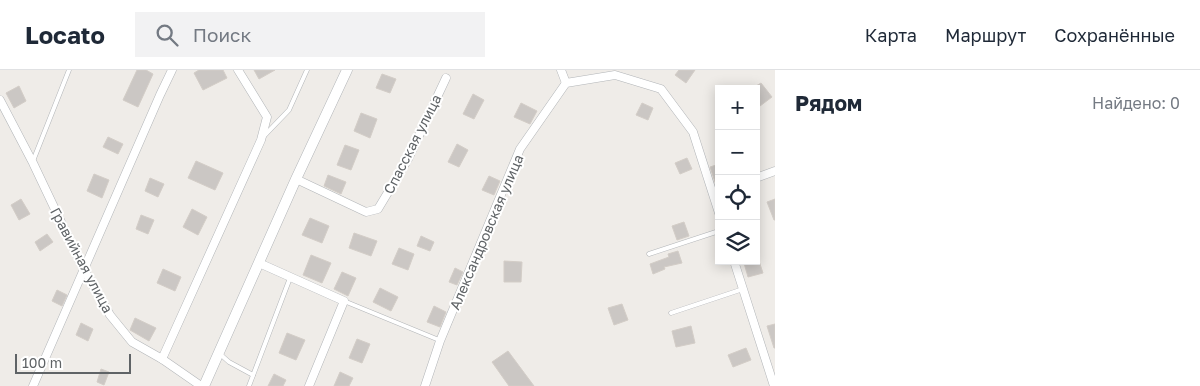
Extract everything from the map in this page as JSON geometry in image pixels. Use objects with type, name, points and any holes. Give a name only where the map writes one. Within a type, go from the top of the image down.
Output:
[{"type":"street","points":[[33,386],[172,70]]},
{"type":"street","points":[[162,359],[261,140],[267,117],[238,70]]},
{"type":"street","points":[[203,386],[347,70]]},
{"type":"street","points":[[561,70],[566,83],[615,75],[661,89],[693,132],[715,190]]},
{"type":"street","name":"Спасская улица","points":[[296,179],[366,212],[378,209],[408,159],[446,78]]},
{"type":"street","name":"Александровская улица","points":[[425,386],[440,341],[520,150],[566,83]]},
{"type":"street","name":"Гравийная улица","points":[[0,100],[33,163],[84,269],[110,315],[132,342],[203,386]]},
{"type":"street","points":[[760,176],[775,170]]},
{"type":"street","points":[[259,264],[344,301],[309,386]]},
{"type":"street","points":[[735,265],[774,386]]},
{"type":"lane","points":[[33,163],[69,70]]},
{"type":"lane","points":[[261,140],[289,110],[307,70]]},
{"type":"lane","points":[[649,254],[715,232]]},
{"type":"lane","points":[[249,386],[290,278]]},
{"type":"lane","points":[[671,313],[743,288]]},
{"type":"lane","points":[[344,301],[440,341]]},
{"type":"lane","points":[[218,353],[253,375]]},
{"type":"building","points":[[137,70],[146,70],[153,74],[138,107],[123,100]]},
{"type":"building","points":[[199,70],[223,70],[227,78],[203,90],[194,73]]},
{"type":"building","points":[[254,70],[275,70],[259,79]]},
{"type":"building","points":[[679,70],[695,70],[686,83],[675,75]]},
{"type":"building","points":[[382,74],[396,79],[390,93],[376,88]]},
{"type":"building","points":[[761,83],[772,97],[760,106],[760,85],[758,85]]},
{"type":"building","points":[[19,86],[26,101],[14,108],[6,93]]},
{"type":"building","points":[[473,94],[484,100],[474,119],[463,114]]},
{"type":"building","points":[[521,103],[537,111],[530,124],[514,117]]},
{"type":"building","points":[[642,103],[653,108],[648,120],[636,115]]},
{"type":"building","points":[[361,113],[377,119],[370,138],[354,131]]},
{"type":"building","points":[[108,137],[123,144],[118,154],[103,147]]},
{"type":"building","points":[[457,144],[468,150],[459,167],[448,162]]},
{"type":"building","points":[[345,145],[359,150],[351,170],[337,165]]},
{"type":"building","points":[[687,158],[692,169],[680,174],[675,163]]},
{"type":"building","points":[[196,161],[223,173],[215,190],[188,178]]},
{"type":"building","points":[[715,165],[715,182],[710,167]]},
{"type":"building","points":[[94,174],[109,180],[102,198],[87,191]]},
{"type":"building","points":[[328,175],[346,182],[341,194],[324,186]]},
{"type":"building","points":[[489,176],[500,181],[494,195],[482,190]]},
{"type":"building","points":[[150,178],[164,184],[158,197],[145,191]]},
{"type":"building","points":[[21,199],[30,214],[19,220],[11,205]]},
{"type":"building","points":[[775,199],[775,220],[774,220],[767,202]]},
{"type":"building","points":[[192,209],[207,217],[198,235],[183,227]]},
{"type":"building","points":[[141,215],[154,220],[148,234],[136,229]]},
{"type":"building","points":[[310,218],[329,226],[322,243],[302,235]]},
{"type":"building","points":[[684,222],[689,236],[677,240],[672,226]]},
{"type":"building","points":[[354,233],[377,241],[371,256],[349,248]]},
{"type":"building","points":[[47,234],[53,242],[40,251],[35,242]]},
{"type":"building","points":[[421,236],[434,242],[430,251],[417,246]]},
{"type":"building","points":[[399,248],[414,254],[408,270],[392,264]]},
{"type":"building","points":[[678,251],[682,263],[664,267],[665,269],[653,274],[650,264],[669,257],[668,254]]},
{"type":"building","points":[[311,255],[331,263],[322,283],[303,275]]},
{"type":"building","points":[[504,261],[522,262],[521,282],[504,282]]},
{"type":"building","points":[[760,264],[763,273],[748,277],[745,265]]},
{"type":"building","points":[[455,268],[463,272],[457,285],[449,282]]},
{"type":"building","points":[[163,269],[181,277],[175,291],[157,283]]},
{"type":"building","points":[[342,272],[356,278],[348,296],[334,289]]},
{"type":"building","points":[[380,288],[398,297],[391,311],[373,302]]},
{"type":"building","points":[[57,290],[67,295],[62,306],[52,301]]},
{"type":"building","points":[[622,304],[628,320],[614,325],[608,308]]},
{"type":"building","points":[[434,306],[446,312],[440,327],[427,322]]},
{"type":"building","points":[[135,318],[156,328],[149,341],[130,330]]},
{"type":"building","points":[[81,323],[93,329],[88,341],[76,335]]},
{"type":"building","points":[[775,324],[775,348],[774,348],[767,326]]},
{"type":"building","points":[[691,326],[695,343],[676,347],[672,331]]},
{"type":"building","points":[[287,333],[305,340],[296,360],[279,353]]},
{"type":"building","points":[[357,339],[370,344],[362,363],[349,358]]},
{"type":"building","points":[[746,348],[751,360],[733,367],[728,355]]},
{"type":"building","points":[[508,351],[534,386],[509,386],[492,362]]},
{"type":"building","points":[[101,369],[109,372],[104,385],[97,382]]},
{"type":"building","points":[[340,372],[353,378],[349,386],[334,386]]},
{"type":"building","points":[[274,374],[286,380],[283,386],[268,386]]}]
